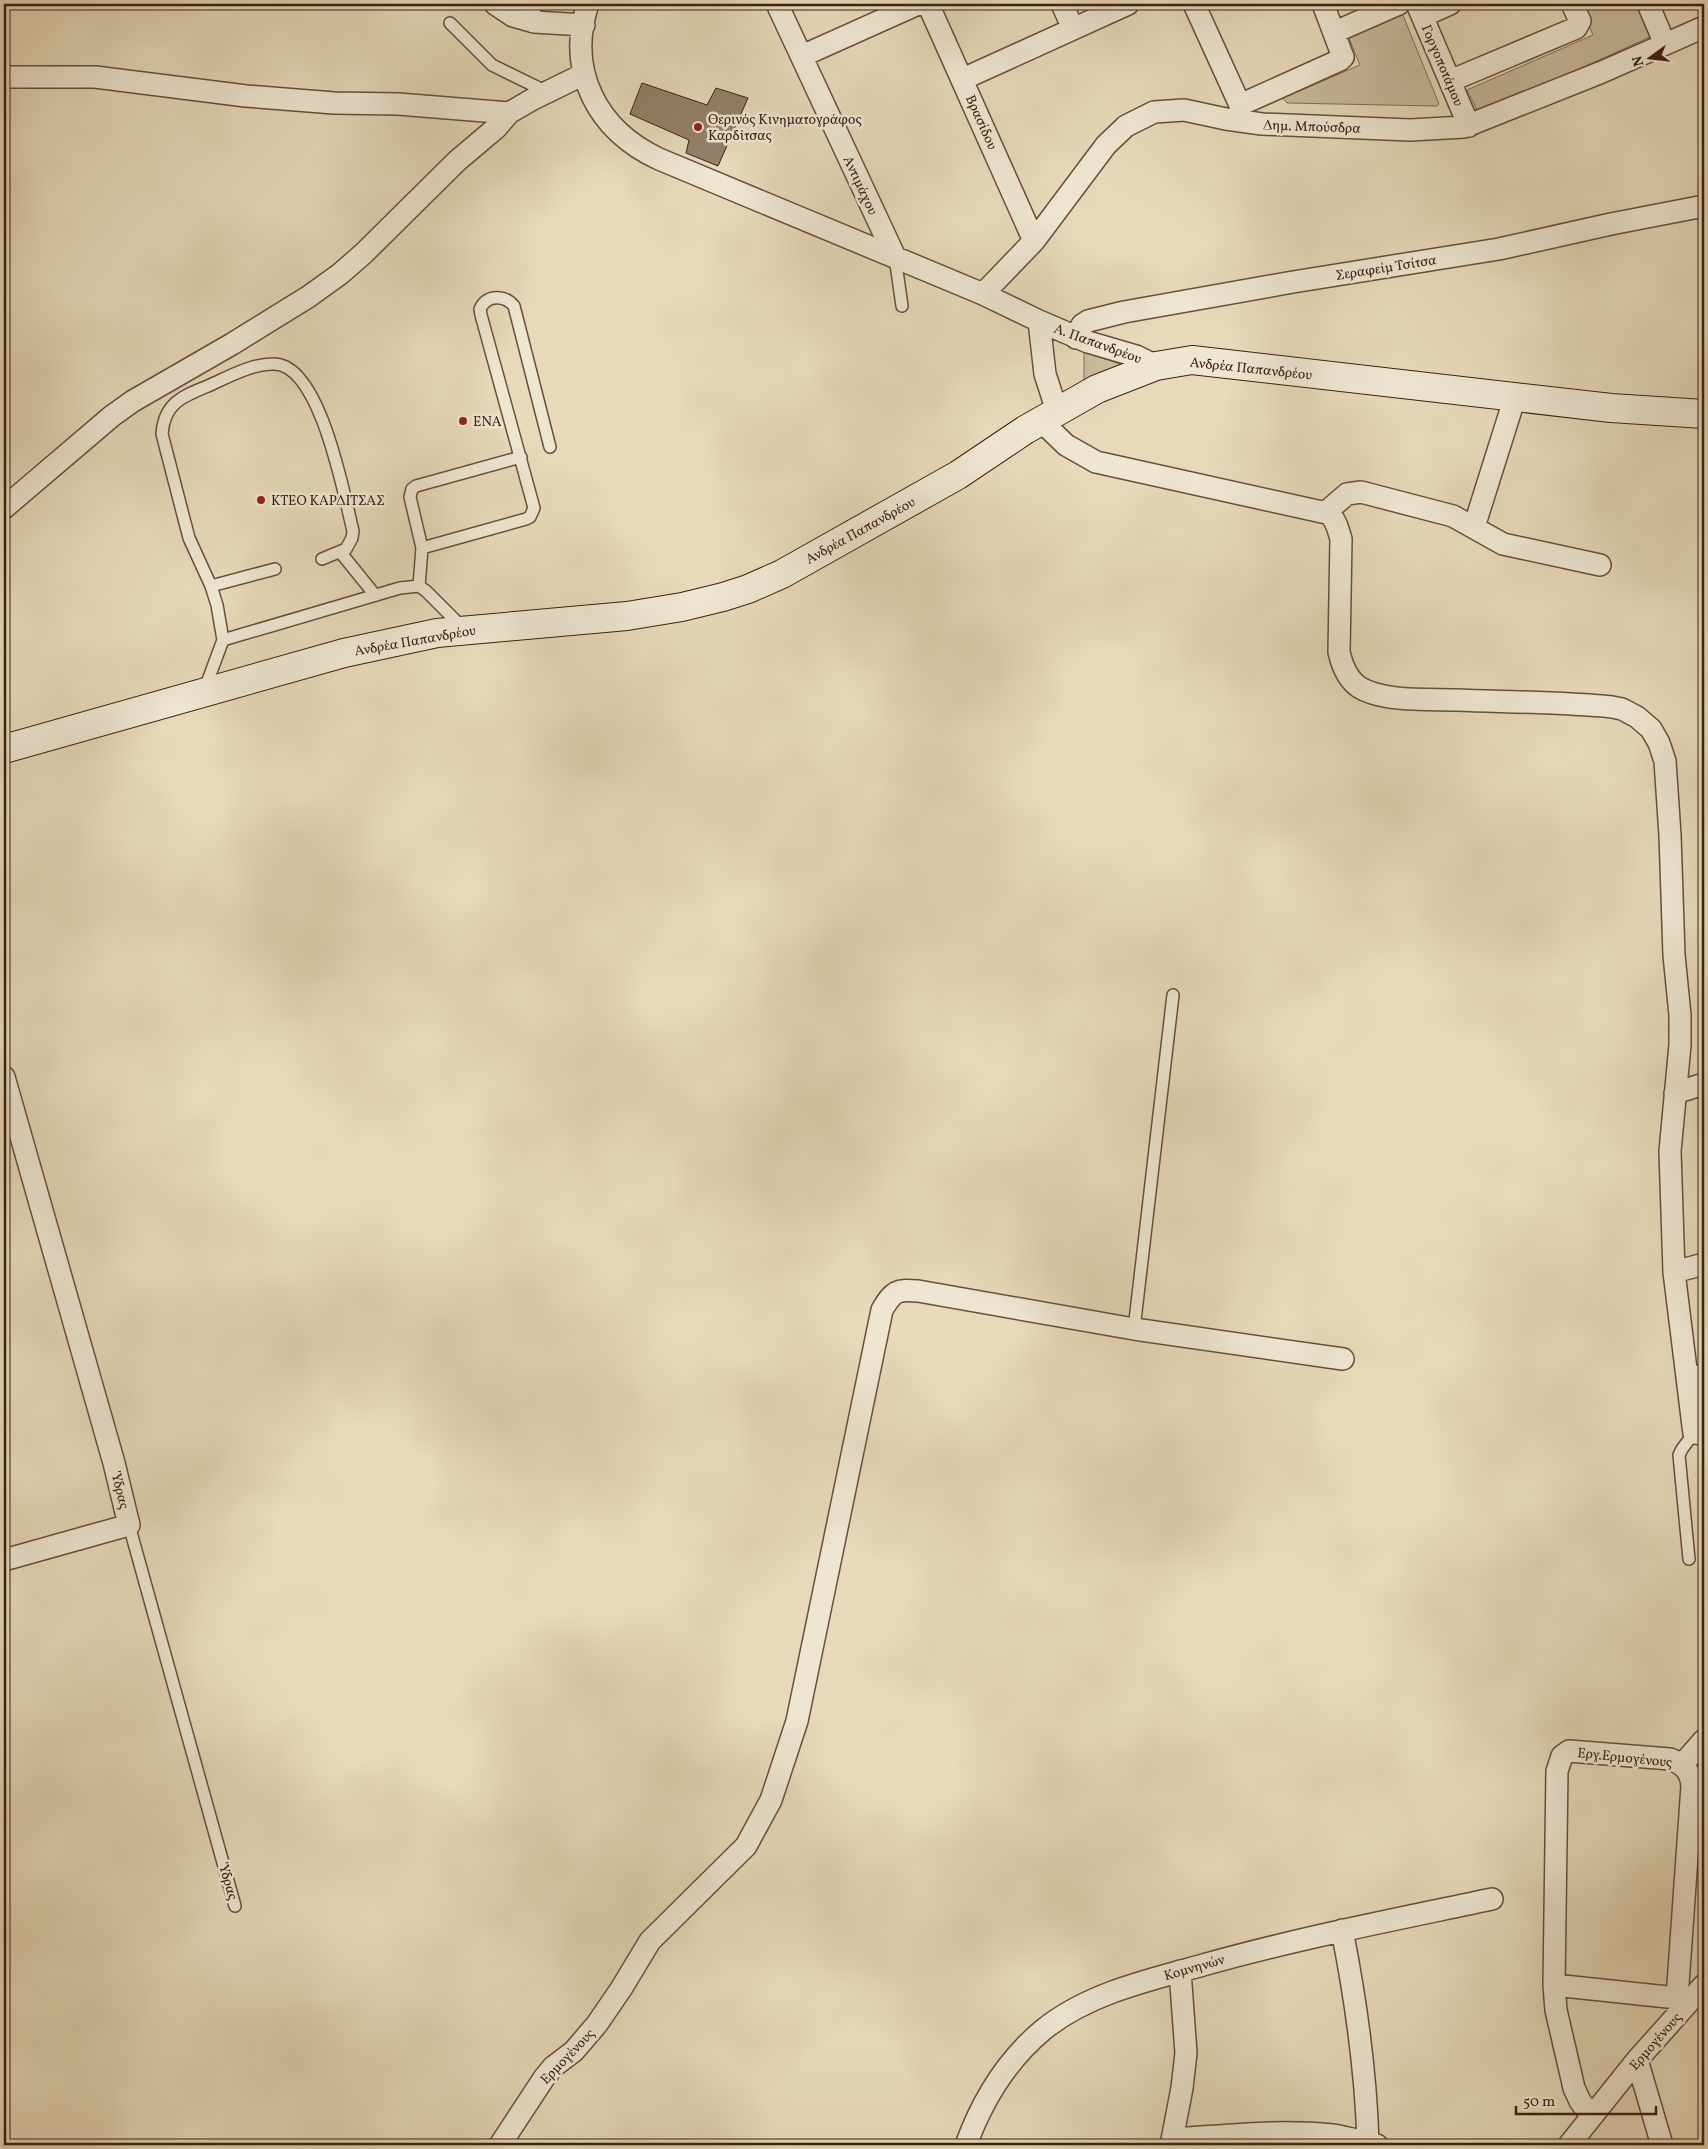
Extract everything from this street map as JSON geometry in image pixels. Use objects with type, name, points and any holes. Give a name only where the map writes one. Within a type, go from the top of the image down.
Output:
[{"type":"main road","name":"Ανδρέα Παπανδρέου","points":[[4,749],[344,653],[437,633],[627,616],[682,607],[748,589],[782,574],[958,475],[1049,416],[1097,389],[1156,366],[1192,360],[1612,408],[1704,414]]},
{"type":"street","points":[[495,4],[513,16],[530,13],[584,25]]},
{"type":"street","name":"Α. Παπανδρέου","points":[[588,4],[582,53],[584,74],[593,98],[605,118],[630,143],[643,151],[984,294],[1076,338],[1136,356],[1156,366]]},
{"type":"street","name":"Αντιμάχου","points":[[777,4],[895,257]]},
{"type":"street","points":[[802,56],[918,4]]},
{"type":"street","name":"Βρασίδου","points":[[928,4],[1034,241]]},
{"type":"street","points":[[1062,4],[1073,29]]},
{"type":"street","points":[[963,79],[1128,4]]},
{"type":"street","points":[[1194,4],[1240,114],[1343,57],[1323,4]]},
{"type":"street","points":[[1335,32],[1399,4]]},
{"type":"street","points":[[1420,10],[1450,4]]},
{"type":"street","points":[[1648,4],[1665,44]]},
{"type":"street","name":"Γοργοποτάμου","points":[[1420,10],[1469,126]]},
{"type":"street","points":[[1450,81],[1576,28],[1576,13]]},
{"type":"street","name":"Δημ. Μπούσδρα","points":[[984,294],[1034,241],[1106,145],[1126,126],[1154,112],[1174,109],[1410,130],[1469,126],[1704,27]]},
{"type":"street","points":[[4,508],[112,416],[133,401],[239,339],[340,274],[363,254],[450,168],[496,128],[509,113],[584,74]]},
{"type":"street","points":[[4,77],[95,77],[256,97],[334,103],[398,104],[509,113]]},
{"type":"street","name":"Σεραφείμ Τσίτσα","points":[[1076,338],[1082,325],[1088,320],[1114,314],[1294,282],[1499,249],[1704,206]]},
{"type":"street","points":[[1039,321],[1049,416],[1061,440],[1096,462],[1132,472],[1331,514],[1340,539],[1339,652],[1344,669],[1359,687],[1392,697],[1612,707],[1622,709],[1636,716],[1651,729],[1659,743],[1667,784],[1674,955],[1680,1015],[1680,1045],[1670,1151],[1674,1272],[1696,1376],[1697,1431]]},
{"type":"street","points":[[1474,527],[1515,397]]},
{"type":"street","points":[[1326,512],[1346,494],[1361,492],[1453,516],[1503,544],[1600,565]]},
{"type":"street","name":"Ύδρας","points":[[4,1077],[112,1454],[130,1525]]},
{"type":"street","points":[[1675,1093],[1704,1084]]},
{"type":"street","points":[[1674,1272],[1704,1264]]},
{"type":"street","name":"Ερμογένους","points":[[500,2145],[544,2078],[553,2067],[574,2051],[597,2024],[650,1941],[746,1846],[772,1800],[797,1721],[882,1310],[890,1296],[900,1289],[918,1291],[1134,1329],[1342,1359]]},
{"type":"street","points":[[4,1560],[130,1525]]},
{"type":"street","points":[[1682,1765],[1704,1740]]},
{"type":"street","name":"Εργ.Ερμογένους","points":[[1591,2116],[1580,2101],[1574,2088],[1556,2010],[1554,1985],[1557,1771],[1562,1756],[1569,1751],[1670,1760],[1682,1765],[1690,1774],[1692,1786],[1681,2002]]},
{"type":"street","name":"Κομνηνών","points":[[966,2145],[976,2119],[999,2079],[1026,2045],[1044,2030],[1077,2008],[1106,1995],[1180,1971],[1342,1930],[1492,1899]]},
{"type":"street","points":[[1180,1971],[1186,2053],[1172,2142],[1264,2133],[1332,2135],[1373,2144],[1360,2026],[1342,1930]]},
{"type":"street","points":[[1554,1985],[1681,2002]]},
{"type":"street","name":"Ερμογένους","points":[[1570,2145],[1591,2116],[1638,2060],[1681,2002],[1704,1985]]},
{"type":"street","points":[[1638,2060],[1662,2145]]},
{"type":"lane","points":[[450,23],[492,65],[547,92]]},
{"type":"lane","points":[[895,257],[902,306]]},
{"type":"lane","points":[[422,548],[526,519],[530,517],[534,508],[481,315],[480,309],[486,301],[504,298],[514,306],[550,447]]},
{"type":"lane","points":[[204,692],[222,640],[217,605],[211,586],[189,538],[164,445],[162,425],[168,409],[180,399],[258,366],[274,364],[289,368],[302,380],[323,417],[353,531],[350,544],[341,553],[322,559]]},
{"type":"lane","points":[[419,586],[422,548],[410,497],[412,489],[416,486],[521,457]]},
{"type":"lane","points":[[341,553],[375,595]]},
{"type":"lane","points":[[211,586],[276,569]]},
{"type":"lane","points":[[222,640],[400,588],[419,586],[464,630]]},
{"type":"lane","points":[[1134,1329],[1173,995]]},
{"type":"lane","points":[[1689,1558],[1679,1455],[1697,1431]]},
{"type":"lane","name":"Ύδρας","points":[[130,1525],[235,1906]]},
{"type":"shaded area","points":[[1580,4],[1636,4],[1650,37],[1479,114],[1467,90],[1593,35]]},
{"type":"shaded area","points":[[1402,13],[1439,104],[1437,106],[1287,103],[1283,98],[1360,65],[1348,36]]},
{"type":"shaded area","points":[[1084,352],[1120,364],[1121,371],[1084,387]]},
{"type":"building","name":"Θερινός Κινηματογράφος Καρδίτσας","points":[[642,83],[707,105],[716,88],[748,98],[718,166],[686,153],[689,140],[630,114]]},
{"type":"place","name":"Θερινός Κινηματογράφος Καρδίτσας","points":[[698,127]]},
{"type":"place","name":"ΕΝΑ","points":[[463,421]]},
{"type":"place","name":"ΚΤΕΟ ΚΑΡΔΙΤΣΑΣ","points":[[261,500]]}]
